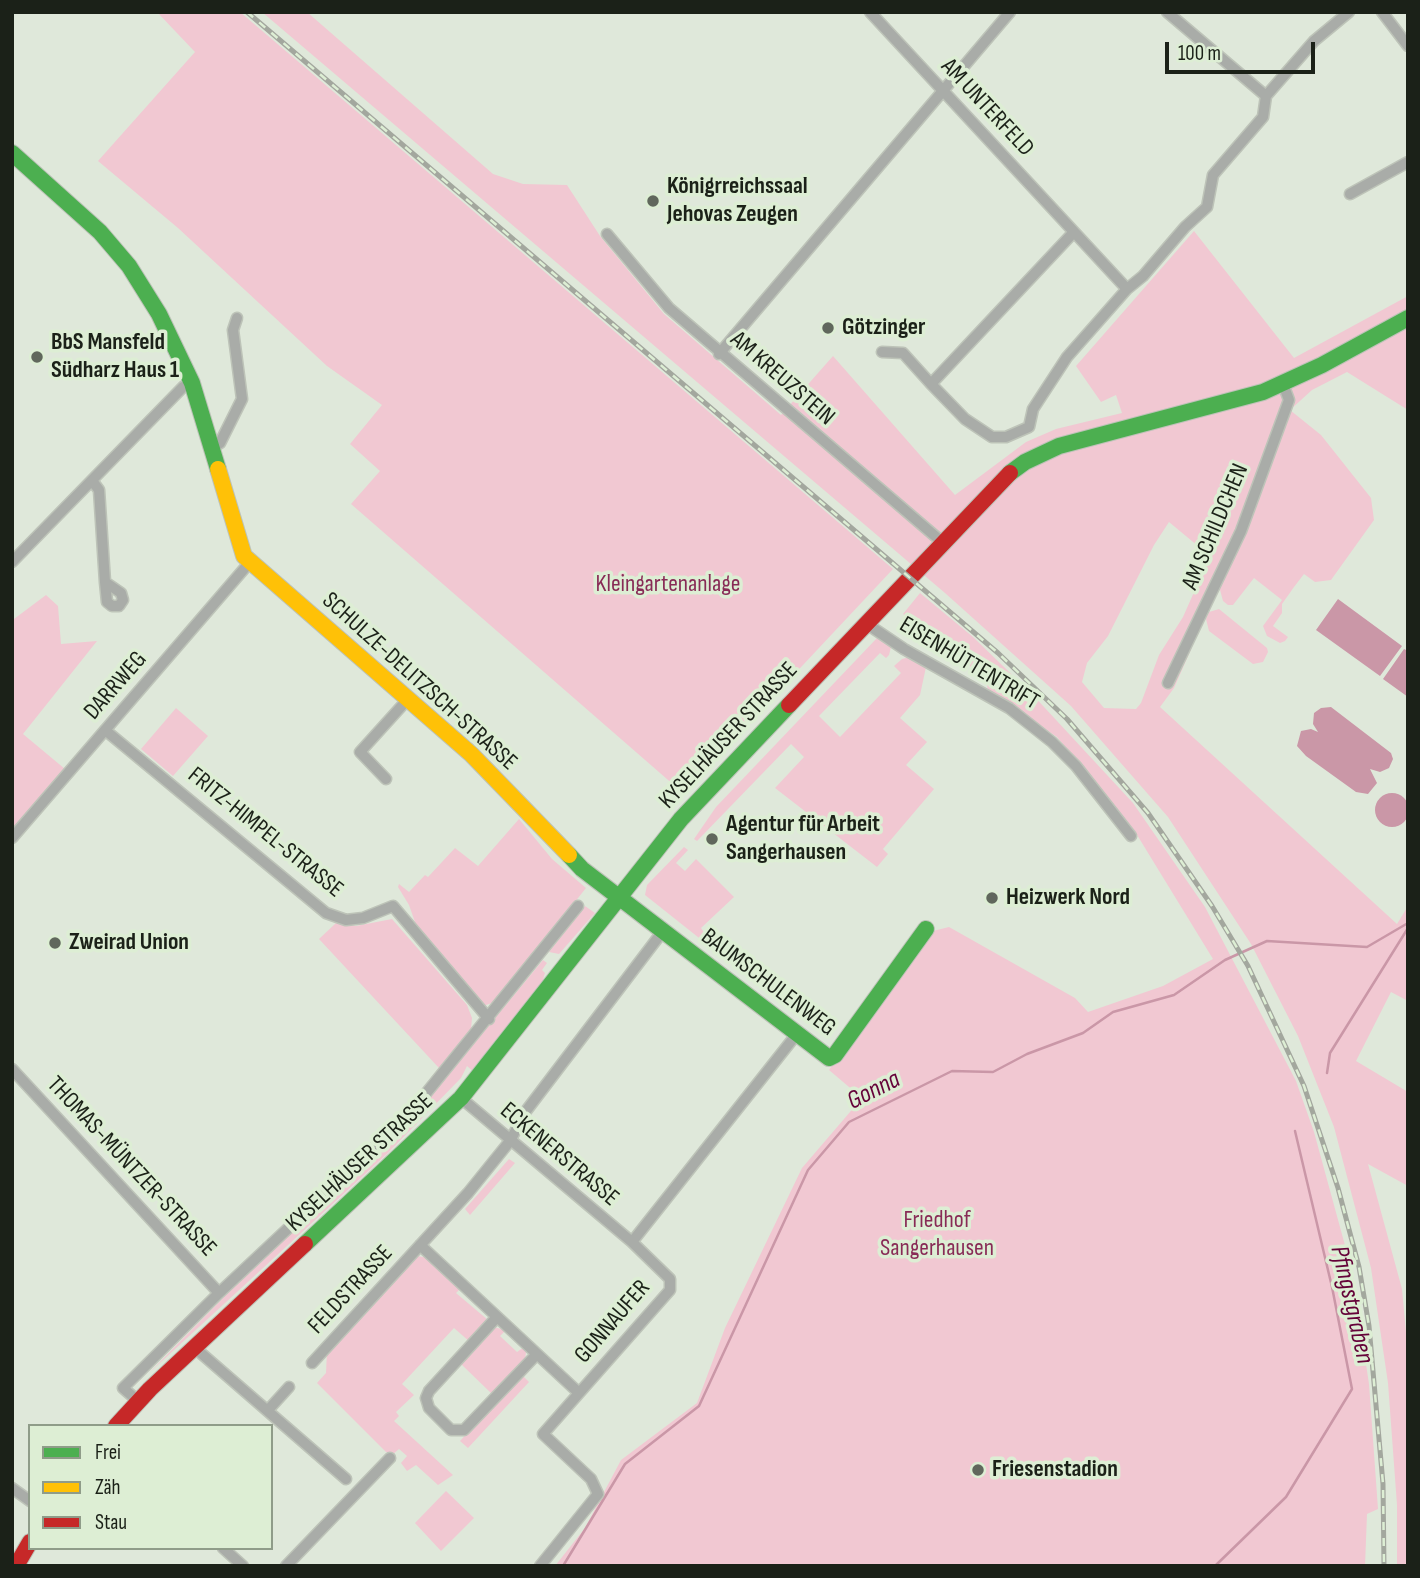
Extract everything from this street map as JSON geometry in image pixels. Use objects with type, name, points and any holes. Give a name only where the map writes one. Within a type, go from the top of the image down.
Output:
[{"type":"main road","points":[[12,153],[82,214],[129,266],[159,314],[192,383],[244,556],[250,562]]},
{"type":"main road","name":"KYSELHÄUSER STRASSE","points":[[118,1424],[138,1401],[461,1098],[687,812],[1003,479],[1025,462],[1059,446],[1214,407],[1283,384],[1408,318]]},
{"type":"main road","name":"SCHULZE-DELITZSCH-STRASSE","points":[[250,562],[480,763],[563,852],[618,897]]},
{"type":"main road","name":"BAUMSCHULENWEG","points":[[618,897],[829,1058],[835,1055],[926,929]]},
{"type":"main road","points":[[16,1566],[28,1545]]},
{"type":"street","name":"AM UNTERFELD","points":[[870,12],[1127,289]]},
{"type":"street","points":[[719,354],[1010,12]]},
{"type":"street","points":[[1167,12],[1266,96]]},
{"type":"street","points":[[882,352],[902,353],[965,419],[992,437],[1006,437],[1029,427],[1033,410],[1052,377],[1127,289],[1143,276],[1185,227],[1207,207],[1213,175],[1263,117],[1266,96],[1314,41],[1349,12]]},
{"type":"street","points":[[1382,12],[1408,47]]},
{"type":"street","points":[[1350,194],[1408,162]]},
{"type":"street","points":[[931,384],[1073,233]]},
{"type":"street","name":"AM KREUZSTEIN","points":[[607,234],[669,308],[719,354],[942,542]]},
{"type":"street","points":[[212,448],[220,443],[242,399],[233,330],[237,318]]},
{"type":"street","points":[[12,562],[183,387],[192,383]]},
{"type":"street","name":"AM SCHILDCHEN","points":[[1168,683],[1241,531],[1289,400],[1283,384]]},
{"type":"street","points":[[93,482],[99,490],[105,582]]},
{"type":"street","name":"DARRWEG","points":[[12,838],[250,562]]},
{"type":"street","name":"EISENHÜTTENTRIFT","points":[[867,624],[904,649],[1009,708],[1052,742],[1076,766],[1131,836]]},
{"type":"street","points":[[386,779],[360,752],[408,699]]},
{"type":"street","name":"FRITZ-HIMPEL-STRASSE","points":[[105,730],[326,913],[346,920],[363,918],[393,906],[489,1019]]},
{"type":"street","name":"KYSELHÄUSER STRASSE","points":[[138,1401],[123,1388],[219,1293],[406,1118],[578,906]]},
{"type":"street","points":[[510,1141],[526,1111],[663,932]]},
{"type":"street","name":"GONNAUFER","points":[[540,1566],[598,1494],[590,1479],[543,1434],[670,1290],[670,1279],[632,1242],[796,1035]]},
{"type":"street","name":"THOMAS-MÜNTZER-STRASSE","points":[[12,1069],[219,1293]]},
{"type":"street","name":"ECKENERSTRASSE","points":[[461,1098],[632,1242]]},
{"type":"street","name":"FELDSTRASSE","points":[[312,1363],[510,1141]]},
{"type":"street","name":"FELDSTRASSE","points":[[420,1245],[579,1393]]},
{"type":"street","points":[[497,1317],[429,1391],[426,1398],[429,1408],[451,1430],[464,1430],[537,1353]]},
{"type":"street","points":[[195,1348],[234,1385],[269,1409],[346,1479]]},
{"type":"street","points":[[269,1409],[289,1387]]},
{"type":"street","points":[[286,1566],[390,1458]]},
{"type":"street","points":[[12,1488],[28,1500]]},
{"type":"street","points":[[225,1550],[243,1566]]},
{"type":"green space","name":"Kleingartenanlage","points":[[157,12],[240,12],[893,569],[683,793],[351,504],[380,471],[350,444],[382,405],[327,366],[178,228],[98,161],[195,52]]},
{"type":"green space","points":[[262,12],[307,12],[493,174],[523,184],[567,185],[600,236],[664,314],[781,415],[833,356],[955,495],[1026,442],[1056,429],[1122,413],[1116,395],[1101,402],[1076,366],[1194,231],[1294,358],[1408,296],[1408,410],[1347,372],[1312,390],[1290,410],[1321,435],[1371,498],[1374,520],[1331,580],[1315,582],[1304,574],[1294,587],[1282,604],[1282,613],[1273,626],[1288,637],[1285,641],[1280,643],[1267,636],[1263,626],[1282,600],[1254,578],[1233,605],[1228,605],[1223,601],[1219,586],[1174,688],[1160,707],[1397,924],[1408,906],[1408,1001],[1391,992],[1356,1061],[1408,1092],[1408,1186],[1368,1164],[1402,1289],[1408,1354],[1408,1566],[1397,1566],[1397,1505],[1388,1383],[1371,1268],[1334,1127],[1298,1036],[1251,944],[1168,817],[1071,706],[945,593]],"holes":[[[1169,522],[1210,556],[1183,617],[1159,655],[1141,703],[1136,709],[1104,708],[1082,682],[1087,663],[1108,636],[1154,545]]]},
{"type":"green space","name":"Friedhof Sangerhausen","points":[[920,593],[973,637],[1032,694],[1133,803],[1205,907],[1296,1081],[1314,1132],[1352,1271],[1369,1384],[1378,1509],[1367,1514],[1365,1566],[555,1566],[585,1528],[621,1460],[697,1403],[725,1328],[802,1168],[862,1098],[829,1070],[929,932],[949,927],[1075,998],[1088,1012],[1163,986],[1213,959],[1134,830],[1057,737],[988,691],[986,679],[903,614]]},
{"type":"green space","points":[[46,595],[58,606],[61,644],[97,641],[23,734],[65,769],[12,830],[12,618]]},
{"type":"green space","points":[[1219,609],[1267,648],[1263,662],[1253,664],[1209,631],[1206,619],[1209,612]]},
{"type":"green space","points":[[877,638],[891,647],[889,655],[886,658],[880,653],[819,716],[840,737],[901,673],[894,666],[902,659],[910,657],[926,667],[920,695],[900,718],[927,742],[906,765],[934,789],[883,849],[888,854],[877,867],[775,788],[804,757],[791,744],[697,841],[694,839],[716,807]]},
{"type":"green space","points":[[176,708],[208,736],[173,776],[141,749]]},
{"type":"green space","points":[[519,819],[552,859],[586,888],[495,1002],[483,1006],[416,925],[409,905],[398,887],[399,884],[409,892],[425,875],[428,877],[455,848],[478,866]]},
{"type":"green space","points":[[684,847],[688,850],[676,863],[685,871],[696,859],[734,897],[701,928],[718,953],[645,895],[647,885]]},
{"type":"green space","points":[[585,906],[595,913],[559,954],[549,952]]},
{"type":"green space","points":[[392,919],[467,1005],[472,1018],[471,1029],[439,1068],[319,939],[336,923],[356,926]]},
{"type":"green space","points":[[543,960],[547,963],[542,970],[545,973],[542,983],[475,1073],[467,1066],[461,1078],[388,1153],[149,1373],[225,1296],[415,1115]]},
{"type":"green space","points":[[509,1159],[515,1163],[470,1215],[465,1209]]},
{"type":"green space","points":[[418,1256],[428,1258],[461,1288],[456,1293],[488,1320],[470,1342],[454,1328],[402,1384],[414,1395],[396,1412],[399,1416],[394,1421],[453,1475],[438,1485],[416,1465],[407,1471],[401,1463],[407,1456],[399,1449],[392,1455],[386,1452],[317,1383],[326,1373],[327,1351]]},
{"type":"green space","points":[[493,1327],[506,1330],[500,1336],[517,1352],[524,1347],[526,1352],[525,1360],[493,1395],[460,1363]]},
{"type":"green space","points":[[521,1374],[529,1382],[468,1448],[460,1441]]},
{"type":"green space","points":[[446,1491],[474,1518],[441,1551],[415,1523]]},
{"type":"shaded area","points":[[1338,599],[1402,646],[1380,676],[1316,630]]},
{"type":"shaded area","points":[[1404,649],[1408,651],[1408,697],[1383,679]]},
{"type":"shaded area","points":[[1331,707],[1391,753],[1393,759],[1389,768],[1380,772],[1370,769],[1377,783],[1368,794],[1356,792],[1306,756],[1297,746],[1301,731],[1311,729],[1318,732],[1313,724],[1314,713],[1321,708]]},
{"type":"shaded area","points":[[1392,793],[1404,798],[1409,810],[1404,822],[1392,827],[1380,822],[1375,810],[1380,798]]},
{"type":"waterway","name":"Gonna","points":[[563,1566],[625,1464],[699,1406],[808,1170],[849,1122],[952,1071],[993,1072],[1027,1054],[1083,1033],[1113,1012],[1174,995],[1225,960],[1267,941],[1367,947],[1408,923]]},
{"type":"waterway","name":"Pfingstgraben","points":[[1327,1073],[1330,1053],[1408,928]]},
{"type":"waterway","name":"Pfingstgraben","points":[[1215,1566],[1286,1497],[1352,1389],[1332,1287],[1295,1131]]},
{"type":"railway","points":[[247,12],[998,653],[1067,719],[1148,813],[1212,906],[1248,966],[1304,1086],[1338,1188],[1359,1267],[1369,1326],[1383,1484],[1384,1566]]},
{"type":"traffic: fast","points":[[12,153],[100,232],[129,266],[159,314],[192,383],[218,469]]},
{"type":"traffic: fast","points":[[1010,473],[1025,462],[1059,446],[1263,392],[1322,365],[1408,318]]},
{"type":"traffic: fast","points":[[305,1244],[461,1098],[681,819],[789,705]]},
{"type":"traffic: fast","points":[[569,855],[582,869],[829,1058],[835,1055],[926,929]]},
{"type":"traffic: slow","points":[[218,469],[244,556],[471,754],[569,855]]},
{"type":"traffic: jam","points":[[789,705],[1010,473]]},
{"type":"traffic: jam","points":[[118,1424],[150,1389],[305,1244]]},
{"type":"traffic: jam","points":[[16,1566],[28,1545]]},
{"type":"place","name":"Königrreichssaal Jehovas Zeugen","points":[[653,201]]},
{"type":"place","name":"Götzinger","points":[[828,328]]},
{"type":"place","name":"BbS Mansfeld Südharz Haus 1","points":[[37,357]]},
{"type":"place","name":"Agentur für Arbeit Sangerhausen","points":[[712,839]]},
{"type":"place","name":"Heizwerk Nord","points":[[992,898]]},
{"type":"place","name":"Zweirad Union","points":[[55,943]]},
{"type":"place","name":"Friesenstadion","points":[[978,1470]]}]
